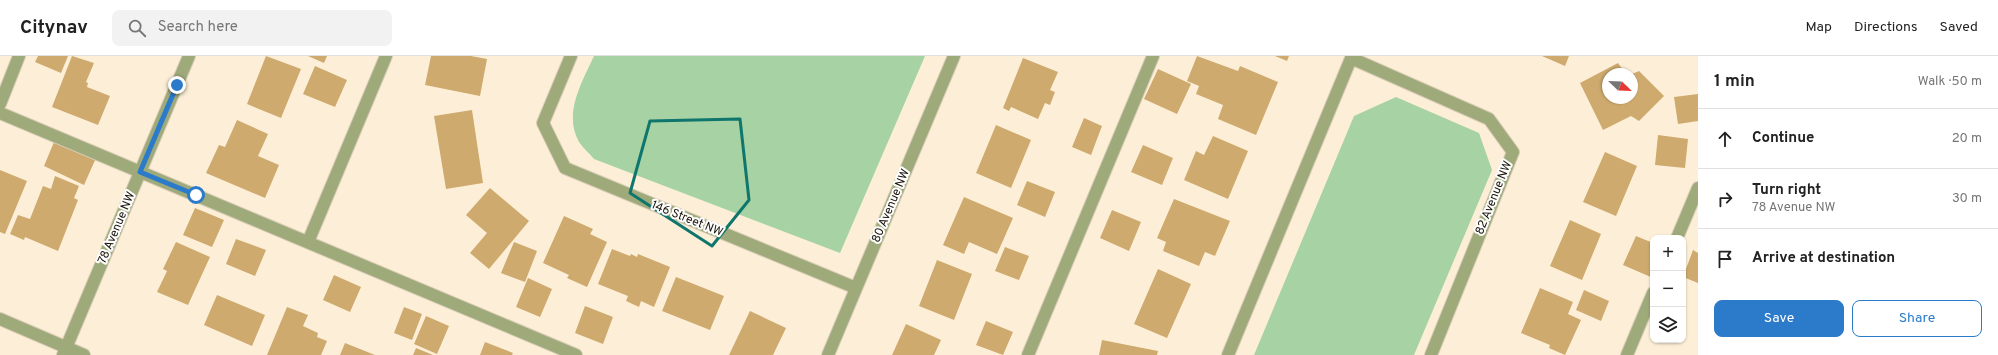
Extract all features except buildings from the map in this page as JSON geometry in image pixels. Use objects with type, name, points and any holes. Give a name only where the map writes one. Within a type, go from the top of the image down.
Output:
[{"type":"street","points":[[0,104],[19,56]]},
{"type":"street","name":"78 Avenue NW","points":[[65,351],[189,56]]},
{"type":"street","points":[[308,242],[386,56]]},
{"type":"street","name":"146 Street NW","points":[[571,56],[543,123],[565,168],[856,288]]},
{"type":"street","name":"80 Avenue NW","points":[[828,355],[954,56]]},
{"type":"street","points":[[1028,355],[1153,56]]},
{"type":"street","name":"82 Avenue NW","points":[[1228,355],[1352,57],[1489,119],[1513,152],[1431,355]]},
{"type":"street","points":[[0,113],[576,355]]},
{"type":"street","points":[[1677,235],[1698,188]]},
{"type":"street","points":[[1627,355],[1650,300]]},
{"type":"street","points":[[0,319],[65,351],[84,355]]},
{"type":"highlighted area","points":[[740,119],[749,200],[712,246],[630,193],[650,121]]},
{"type":"green space","points":[[594,56],[925,56],[840,253],[594,159],[579,142],[573,120],[576,98],[584,76]]},
{"type":"green space","points":[[1396,97],[1479,133],[1492,170],[1414,355],[1254,355],[1354,116]]},
{"type":"route","points":[[177,85],[140,172],[196,195]]}]
